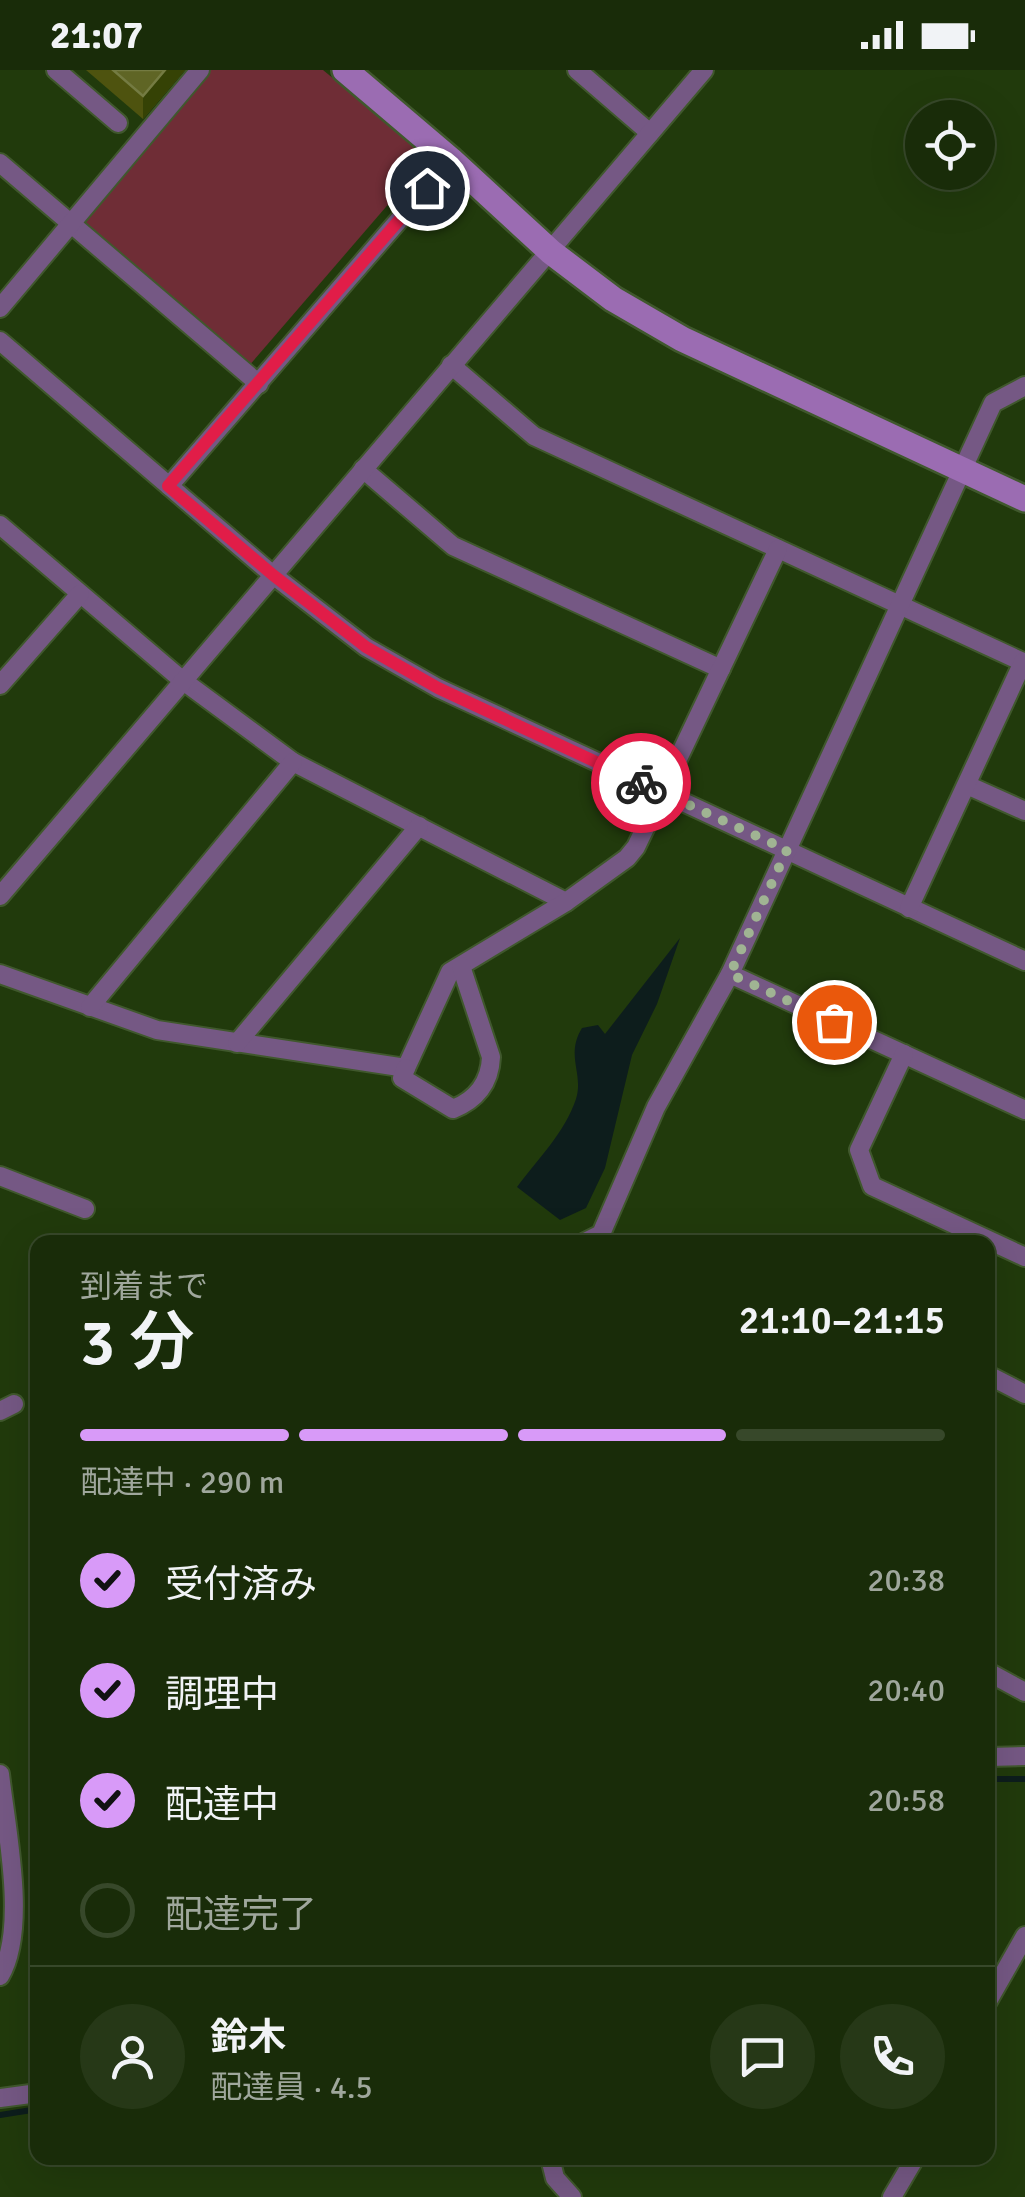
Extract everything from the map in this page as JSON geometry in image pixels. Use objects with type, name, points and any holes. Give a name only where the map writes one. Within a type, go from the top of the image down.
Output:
[{"type":"street","points":[[56,70],[118,123]]},
{"type":"street","points":[[0,308],[200,70]]},
{"type":"street","points":[[345,70],[551,252],[613,299],[682,338],[1025,498]]},
{"type":"street","points":[[577,70],[650,133]]},
{"type":"street","points":[[3,888],[704,70]]},
{"type":"street","points":[[168,486],[451,160]]},
{"type":"street","points":[[0,162],[258,384]]},
{"type":"street","points":[[0,341],[273,575],[386,660],[438,688],[1025,961]]},
{"type":"street","points":[[451,366],[534,436],[1024,663],[909,908]]},
{"type":"street","points":[[599,1235],[656,1107],[730,974],[993,403],[1025,386]]},
{"type":"street","points":[[364,470],[454,546],[721,669]]},
{"type":"street","points":[[0,525],[182,680],[294,762],[566,902]]},
{"type":"street","points":[[461,966],[491,1057],[490,1071],[472,1101],[453,1109],[402,1078],[450,972],[566,902],[627,858],[663,793],[778,549]]},
{"type":"street","points":[[0,685],[80,594]]},
{"type":"street","points":[[90,1007],[294,762]]},
{"type":"street","points":[[967,785],[1025,811]]},
{"type":"street","points":[[237,1042],[419,826]]},
{"type":"street","points":[[0,974],[157,1030],[406,1068]]},
{"type":"street","points":[[730,974],[1025,1110]]},
{"type":"street","points":[[904,1054],[860,1150],[872,1186],[978,1235]]},
{"type":"street","points":[[0,1200],[4,1177],[85,1209]]},
{"type":"street","points":[[995,1243],[1025,1257]]},
{"type":"street","points":[[995,1379],[1025,1394]]},
{"type":"street","points":[[995,1676],[1025,1692]]},
{"type":"street","points":[[995,1757],[1025,1756]]},
{"type":"street","points":[[0,1774],[5,1872],[13,1902],[10,1959],[0,1976]]},
{"type":"street","points":[[995,1989],[1025,1936]]},
{"type":"street","points":[[0,2098],[30,2094]]},
{"type":"street","points":[[552,2165],[555,2178],[572,2197]]},
{"type":"street","points":[[892,2197],[910,2165]]},
{"type":"shaded area","points":[[207,70],[323,70],[429,157],[248,367],[82,221]]},
{"type":"shaded area","points":[[680,938],[657,1004],[632,1055],[605,1168],[586,1208],[560,1220],[517,1187],[565,1123],[576,1099],[577,1038],[582,1028],[598,1025],[605,1034]]},
{"type":"building","points":[[113,70],[165,70],[143,96]]},
{"type":"waterway","points":[[995,1779],[1025,1779]]},
{"type":"waterway","points":[[0,2115],[30,2110]]},
{"type":"way so far","points":[[641,783],[787,850],[730,974],[834,1022]]},
{"type":"route","points":[[427,188],[168,486],[273,575],[386,660],[641,783]]}]
